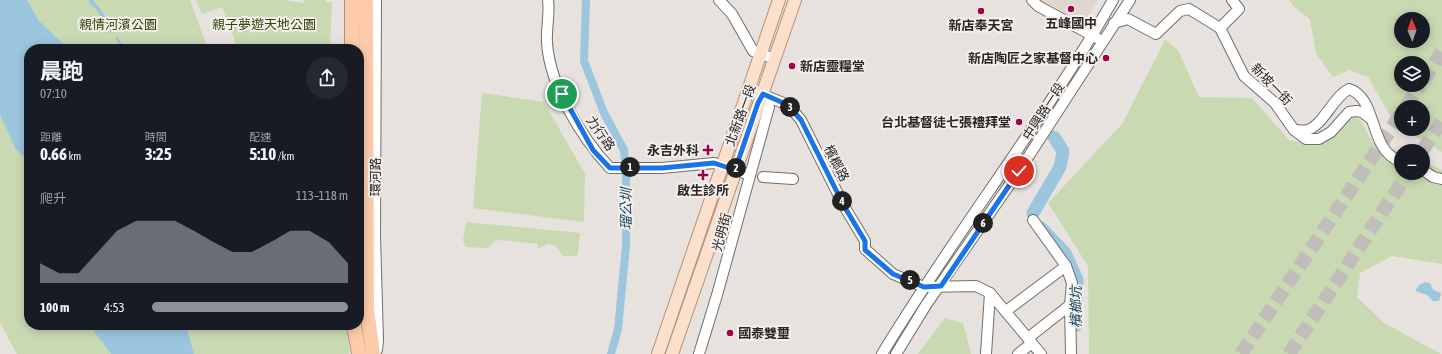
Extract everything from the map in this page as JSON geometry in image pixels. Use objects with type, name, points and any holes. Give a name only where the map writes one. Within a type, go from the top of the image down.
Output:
[{"type":"highway","points":[[352,0],[352,44]]},
{"type":"highway","name":"環河路","points":[[366,0],[367,310],[372,354]]},
{"type":"highway","points":[[351,330],[352,354]]},
{"type":"highway","points":[[355,330],[359,354]]},
{"type":"highway","points":[[361,330],[365,354]]},
{"type":"main road","name":"北新路一段","points":[[658,354],[779,0]]},
{"type":"main road","name":"北新路一段","points":[[672,354],[795,0]]},
{"type":"street","name":"環河路","points":[[376,0],[375,244],[378,340],[376,354]]},
{"type":"street","name":"力行路","points":[[548,0],[547,43],[550,67],[568,108],[593,150],[610,168],[666,168],[714,163],[750,175]]},
{"type":"street","points":[[719,0],[732,14],[753,51],[775,59]]},
{"type":"street","points":[[1032,0],[1038,6],[1104,42]]},
{"type":"street","name":"中興路一段","points":[[882,354],[924,287],[1092,35],[1113,0]]},
{"type":"street","name":"中興路一段","points":[[896,354],[926,305],[941,286],[1104,42],[1114,23],[1130,0]]},
{"type":"street","points":[[1103,17],[1114,23],[1128,19],[1156,34],[1180,11],[1189,9],[1220,28],[1239,9],[1232,0]]},
{"type":"street","name":"新坡一街","points":[[1220,28],[1244,76],[1275,103],[1294,130],[1306,139],[1319,139],[1331,132],[1349,112],[1362,112],[1371,119]]},
{"type":"street","name":"檳榔路","points":[[749,89],[788,105],[801,120],[844,206],[865,241],[865,250],[893,274],[924,287],[976,286],[990,293],[1041,354]]},
{"type":"street","points":[[1294,130],[1308,130],[1315,125],[1342,92],[1349,89],[1358,92],[1364,100],[1380,145],[1391,158],[1394,159]]},
{"type":"street","name":"光明街","points":[[699,354],[769,106],[763,94]]},
{"type":"street","points":[[1430,174],[1442,179]]},
{"type":"street","points":[[763,177],[793,179]]},
{"type":"street","points":[[1034,220],[1066,266],[1072,283],[1070,305],[1071,354]]},
{"type":"street","points":[[1006,311],[1066,266]]},
{"type":"street","points":[[986,354],[990,293]]},
{"type":"street","points":[[1018,354],[1030,341],[1070,305]]},
{"type":"shaded area","name":"五峰國中","points":[[1035,0],[1098,0],[1084,23],[1060,14]]},
{"type":"green space","name":"親情河濱公園","points":[[27,0],[190,0],[206,44],[64,44],[39,21]]},
{"type":"green space","name":"親子夢遊天地公園","points":[[196,0],[283,0],[304,3],[303,0],[325,0],[326,2],[332,2],[330,44],[236,44],[222,7],[202,14]]},
{"type":"green space","points":[[1289,0],[1442,0],[1442,152],[1427,142],[1413,136],[1430,136],[1430,100],[1394,100],[1394,122],[1368,77],[1349,70],[1333,77],[1316,53],[1310,19],[1293,6]]},
{"type":"green space","points":[[1165,40],[1178,50],[1199,97],[1252,98],[1289,140],[1318,146],[1341,128],[1349,118],[1356,117],[1362,122],[1372,142],[1394,150],[1394,180],[1430,180],[1430,164],[1442,170],[1442,264],[1392,256],[1360,273],[1357,297],[1384,323],[1441,354],[1089,354],[1088,266],[1048,203],[1122,124]]},
{"type":"green space","points":[[482,93],[544,102],[585,174],[584,222],[473,208]]},
{"type":"green space","points":[[0,115],[15,148],[24,157],[24,330],[93,330],[111,354],[17,354],[0,323]]},
{"type":"green space","points":[[466,222],[580,233],[578,253],[577,256],[563,256],[555,245],[548,244],[537,249],[538,244],[500,240],[495,241],[488,248],[466,247],[463,241]]},
{"type":"green space","points":[[945,318],[963,323],[971,354],[918,354]]},
{"type":"green space","points":[[187,330],[347,330],[349,354],[194,354]]},
{"type":"water","points":[[0,0],[27,0],[39,21],[64,44],[24,44],[24,157],[15,148],[0,115]]},
{"type":"water","points":[[89,0],[93,0],[109,21],[114,32],[111,33],[96,9],[89,3]]},
{"type":"water","points":[[117,37],[122,44],[119,44],[115,38]]},
{"type":"water","points":[[1425,282],[1430,283],[1433,290],[1441,293],[1439,301],[1433,301],[1427,295],[1415,291],[1419,285]]},
{"type":"water","points":[[93,330],[187,330],[194,354],[111,354]]},
{"type":"waterway","name":"瑠公圳","points":[[586,0],[584,61],[604,113],[624,150],[626,177],[626,246],[618,329],[611,354]]},
{"type":"waterway","name":"檳榔坑","points":[[1033,213],[1060,167],[1063,151],[1054,137]]},
{"type":"waterway","name":"檳榔坑","points":[[1041,228],[1065,253],[1077,280],[1075,326]]},
{"type":"tunnel","points":[[1430,70],[1442,52]]},
{"type":"tunnel","points":[[1410,100],[1416,92]]},
{"type":"tunnel","points":[[1427,144],[1442,121]]},
{"type":"tunnel","points":[[1241,354],[1394,124]]},
{"type":"tunnel","points":[[1289,354],[1403,180]]},
{"type":"place","name":"五峰國中","points":[[1071,9]]},
{"type":"place","name":"新店奉天宮","points":[[981,11]]},
{"type":"place","name":"新店陶匠之家基督中心","points":[[1106,58]]},
{"type":"place","name":"新店靈糧堂","points":[[792,66]]},
{"type":"place","name":"台北基督徒七張禮拜堂","points":[[1019,122]]},
{"type":"place","name":"永吉外科","points":[[708,150]]},
{"type":"place","name":"啟生診所","points":[[703,175]]},
{"type":"place","name":"國泰雙璽","points":[[730,333]]},
{"type":"route","points":[[562,94],[568,108],[593,150],[610,168],[662,168],[714,163],[735,170],[758,103],[763,94],[778,99],[788,105],[801,120],[844,206],[865,241],[865,250],[893,274],[924,287],[941,286],[1019,171]]}]
